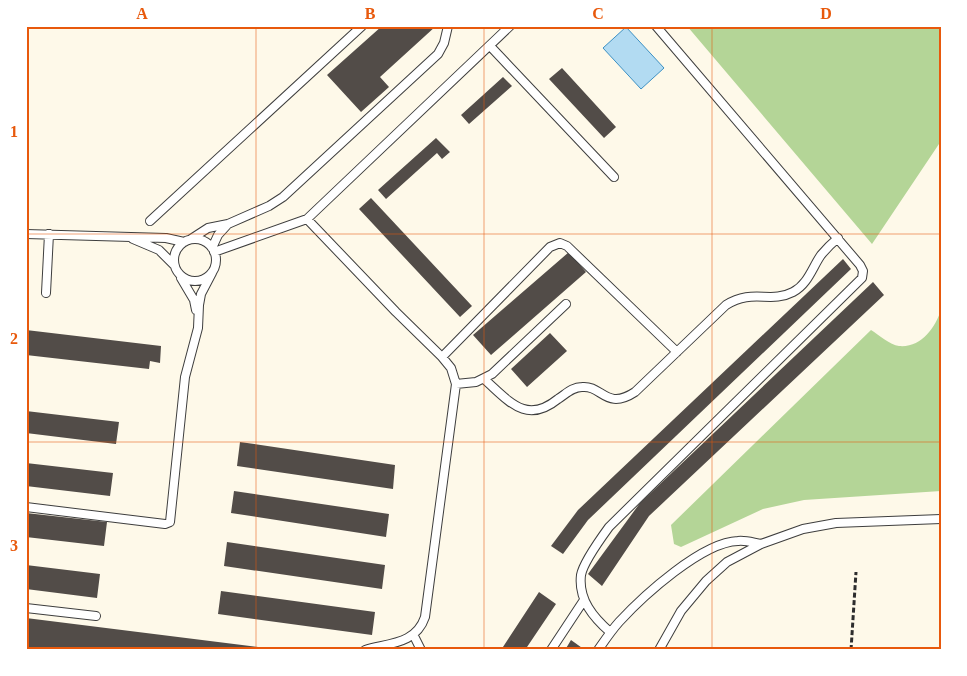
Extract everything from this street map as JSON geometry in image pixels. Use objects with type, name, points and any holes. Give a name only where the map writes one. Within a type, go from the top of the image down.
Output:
[{"type":"lane","points":[[150,221],[362,26]]},
{"type":"lane","points":[[198,317],[190,292],[175,268],[174,256],[177,248],[208,228],[228,224],[269,206],[283,197],[438,54],[444,43],[448,26]]},
{"type":"lane","points":[[213,250],[306,219],[510,26]]},
{"type":"lane","points":[[610,632],[594,619],[584,600],[581,574],[609,527],[862,278],[863,268],[656,26]]},
{"type":"lane","points":[[490,46],[614,177]]},
{"type":"lane","points":[[306,219],[442,357],[451,368],[456,384],[425,617],[420,630],[407,640],[365,650]]},
{"type":"lane","points":[[213,250],[218,235],[228,224]]},
{"type":"lane","points":[[26,234],[166,238],[187,241],[202,240],[213,250],[216,259],[212,273],[201,294],[198,328],[185,377],[170,522],[165,524],[26,506]]},
{"type":"lane","points":[[46,292],[49,234]]},
{"type":"lane","points":[[127,237],[160,250],[184,278],[196,281],[202,280],[212,273]]},
{"type":"lane","points":[[484,379],[517,407],[530,411],[537,411],[550,406],[569,391],[580,387],[589,388],[615,399],[629,396],[733,300],[749,295],[776,297],[785,295],[800,286],[811,274],[821,255],[838,238]]},
{"type":"lane","points":[[442,357],[550,246],[560,243],[567,246],[677,352]]},
{"type":"lane","points":[[456,384],[468,384],[484,379],[492,374],[566,304]]},
{"type":"lane","points":[[659,650],[681,611],[706,581],[728,562],[761,544],[803,530],[836,523],[941,519]]},
{"type":"lane","points":[[598,650],[620,621],[658,585],[682,566],[721,545],[738,541],[761,544]]},
{"type":"lane","points":[[551,650],[584,600]]},
{"type":"lane","points":[[26,608],[96,616]]},
{"type":"lane","points":[[414,636],[421,650]]},
{"type":"path","points":[[851,650],[856,572]]},
{"type":"green space","points":[[687,26],[941,26],[941,141],[872,244]]},
{"type":"green space","points":[[941,310],[941,491],[804,500],[763,509],[681,547],[674,544],[671,525],[871,330],[888,342],[899,346],[914,344],[931,330]]},
{"type":"water","points":[[626,27],[664,68],[641,89],[603,48]]},
{"type":"building","points":[[382,26],[436,26],[380,77],[389,87],[361,112],[327,75]]},
{"type":"building","points":[[562,68],[616,127],[604,138],[549,79]]},
{"type":"building","points":[[503,77],[512,86],[469,124],[461,115]]},
{"type":"building","points":[[436,138],[450,152],[442,159],[437,153],[386,199],[378,190]]},
{"type":"building","points":[[371,198],[472,306],[460,317],[359,209]]},
{"type":"building","points":[[569,252],[586,272],[491,355],[473,335]]},
{"type":"building","points":[[843,259],[851,269],[588,520],[563,554],[551,546],[578,510]]},
{"type":"building","points":[[873,282],[884,295],[649,516],[602,586],[588,574],[640,503]]},
{"type":"building","points":[[26,330],[161,346],[160,363],[150,361],[149,369],[26,355]]},
{"type":"building","points":[[550,333],[567,351],[527,387],[511,369]]},
{"type":"building","points":[[26,411],[119,422],[116,444],[26,433]]},
{"type":"building","points":[[240,442],[395,465],[393,489],[237,466]]},
{"type":"building","points":[[26,463],[113,473],[110,496],[26,486]]},
{"type":"building","points":[[234,491],[389,514],[386,537],[231,513]]},
{"type":"building","points":[[26,513],[107,522],[104,546],[26,537]]},
{"type":"building","points":[[227,542],[385,565],[382,589],[224,566]]},
{"type":"building","points":[[26,565],[100,574],[97,598],[26,589]]},
{"type":"building","points":[[221,591],[375,612],[372,635],[218,614]]},
{"type":"building","points":[[539,592],[556,604],[525,650],[501,650]]},
{"type":"building","points":[[26,618],[274,649],[274,650],[26,650]]},
{"type":"building","points":[[571,640],[585,650],[565,650]]}]
